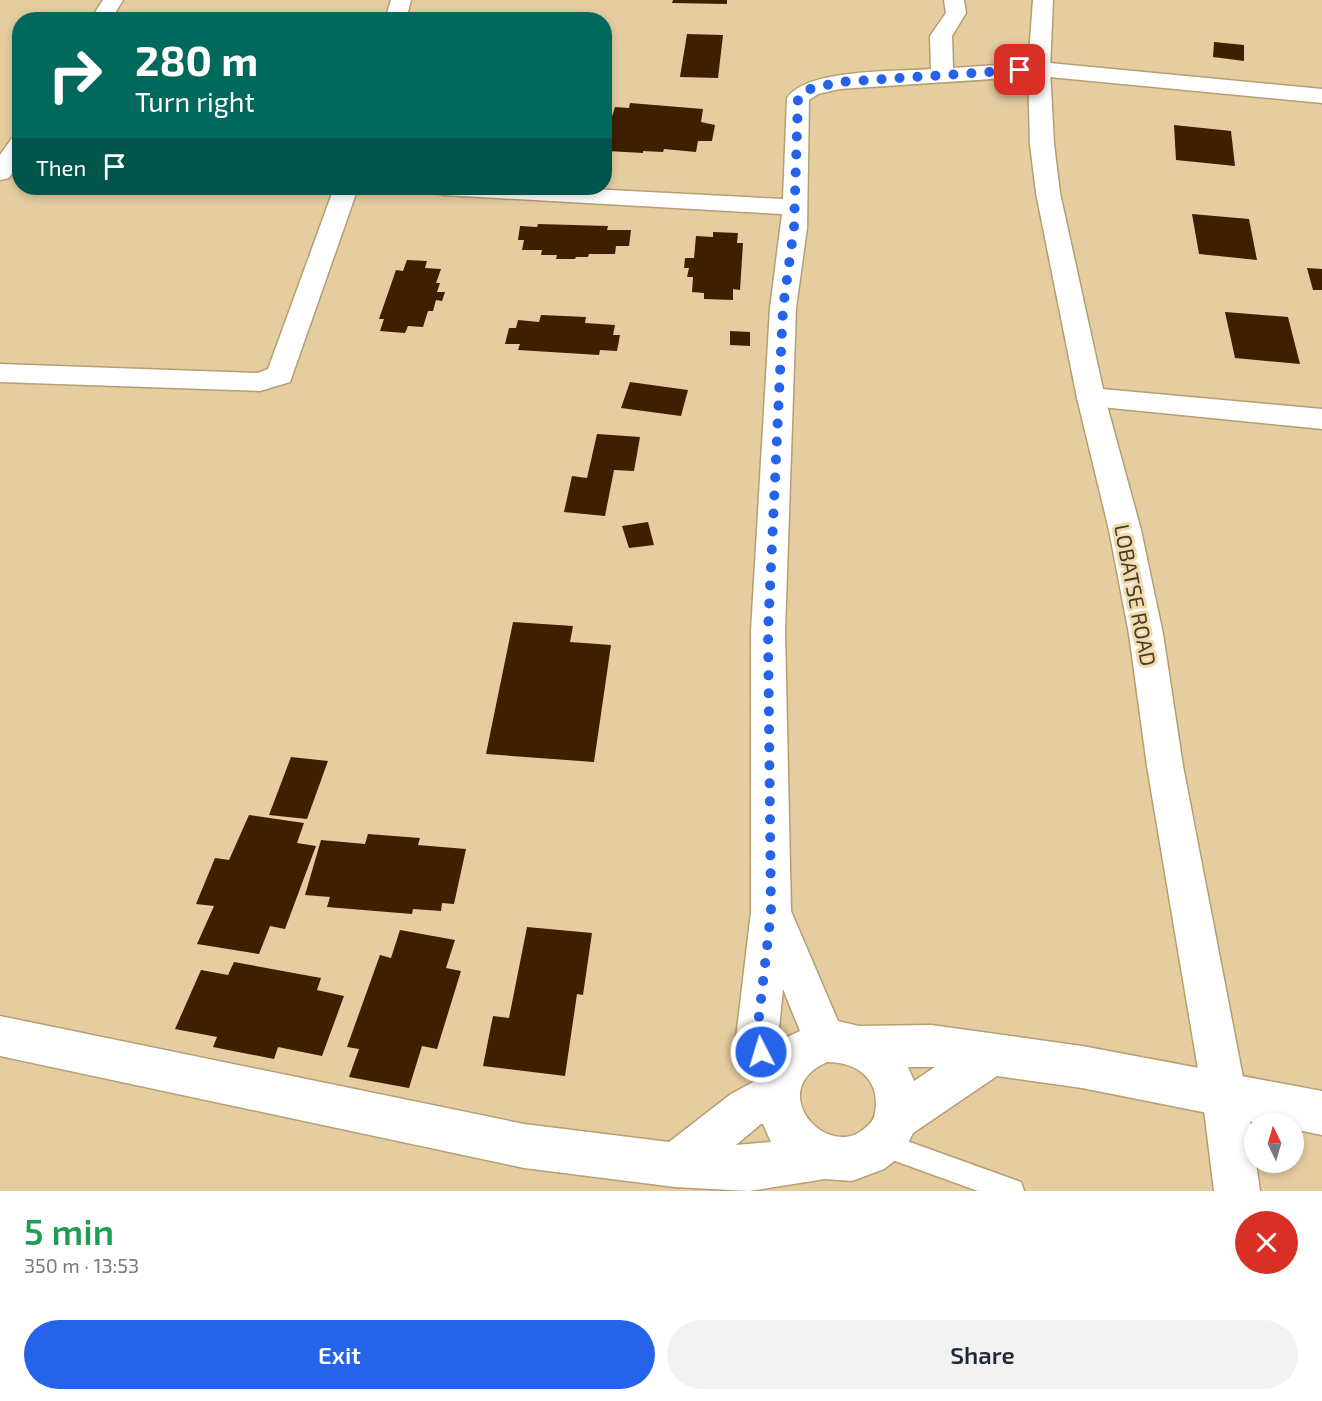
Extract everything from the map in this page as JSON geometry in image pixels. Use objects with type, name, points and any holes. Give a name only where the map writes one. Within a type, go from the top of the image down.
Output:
[{"type":"main road","points":[[942,75],[940,44],[945,29],[956,13],[954,0]]},
{"type":"main road","name":"LOBATSE ROAD","points":[[1044,0],[1039,69],[1042,144],[1048,193],[1091,398],[1125,530],[1146,634],[1166,766],[1224,1093],[1237,1191]]},
{"type":"main road","points":[[823,1156],[810,1150],[789,1131],[783,1119],[778,1087],[761,1052],[757,1038],[771,912],[768,631],[783,308],[786,277],[793,245],[797,175],[796,107],[802,93],[822,85],[840,82],[1039,69],[1322,96]]},
{"type":"main road","points":[[0,173],[12,155]]},
{"type":"main road","points":[[0,374],[260,382],[280,375],[344,195]]},
{"type":"main road","points":[[573,195],[794,207]]},
{"type":"main road","points":[[1091,398],[1322,419]]},
{"type":"main road","points":[[771,912],[842,1043],[872,1053],[890,1076],[897,1096],[889,1131]]},
{"type":"main road","points":[[0,1036],[524,1146],[675,1165],[749,1168],[823,1156],[855,1159],[869,1153],[889,1131],[991,1055]]},
{"type":"main road","points":[[675,1165],[778,1087],[785,1066],[809,1045],[842,1043],[931,1046],[1120,1073],[1322,1113]]},
{"type":"lane","points":[[889,1131],[1012,1191]]},
{"type":"building","points":[[673,0],[727,0],[727,4],[672,3]]},
{"type":"building","points":[[687,34],[723,35],[718,78],[680,77]]},
{"type":"building","points":[[1214,42],[1244,45],[1244,61],[1213,57]]},
{"type":"building","points":[[630,103],[703,109],[701,122],[715,125],[712,141],[698,141],[696,152],[664,149],[663,152],[643,151],[643,153],[612,151],[612,117],[615,107],[629,108]]},
{"type":"building","points":[[1174,125],[1231,131],[1235,166],[1176,160]]},
{"type":"building","points":[[1192,214],[1249,219],[1257,260],[1199,254]]},
{"type":"building","points":[[538,224],[608,226],[607,230],[631,230],[629,246],[616,246],[615,254],[589,254],[588,257],[576,257],[575,259],[556,259],[557,255],[541,255],[542,250],[522,250],[524,240],[518,240],[520,226],[537,227]]},
{"type":"building","points":[[713,232],[738,233],[737,243],[743,243],[740,290],[733,289],[733,300],[704,299],[704,293],[692,292],[693,277],[687,277],[689,268],[684,268],[685,258],[694,258],[696,236],[713,237]]},
{"type":"building","points":[[407,260],[427,261],[425,268],[441,269],[436,283],[440,283],[437,292],[445,292],[442,301],[436,300],[433,311],[428,311],[423,327],[408,326],[405,333],[380,331],[384,319],[379,319],[396,270],[403,271]]},
{"type":"building","points":[[1307,268],[1322,269],[1322,290],[1313,290]]},
{"type":"building","points":[[1225,312],[1288,317],[1300,364],[1235,358]]},
{"type":"building","points":[[541,315],[586,317],[585,323],[615,325],[613,335],[620,335],[617,351],[600,350],[599,355],[518,350],[520,344],[505,344],[509,328],[516,328],[518,320],[539,322]]},
{"type":"building","points":[[730,331],[750,332],[750,346],[730,345]]},
{"type":"building","points":[[630,382],[688,390],[681,416],[621,408]]},
{"type":"building","points":[[597,434],[640,437],[634,471],[614,470],[605,516],[564,512],[572,476],[587,478]]},
{"type":"building","points":[[648,522],[654,545],[629,548],[622,526]]},
{"type":"building","points":[[513,622],[573,626],[570,642],[611,645],[594,762],[486,754]]},
{"type":"building","points":[[291,757],[328,761],[307,819],[269,815]]},
{"type":"building","points":[[249,815],[304,823],[297,843],[316,846],[285,929],[270,926],[259,954],[197,944],[214,906],[196,904],[215,858],[229,860]]},
{"type":"building","points":[[368,834],[420,838],[418,845],[466,849],[454,904],[442,903],[441,911],[413,909],[412,914],[327,907],[330,897],[305,895],[321,840],[365,844]]},
{"type":"building","points":[[527,927],[592,933],[583,995],[577,994],[565,1076],[483,1066],[493,1016],[509,1018]]},
{"type":"building","points":[[400,930],[455,940],[446,968],[461,971],[437,1049],[422,1046],[409,1088],[349,1077],[359,1049],[347,1047],[380,955],[391,958]]},
{"type":"building","points":[[234,962],[321,978],[317,990],[344,996],[322,1056],[278,1047],[274,1059],[213,1047],[217,1037],[175,1029],[201,970],[228,975]]},
{"type":"route","points":[[761,1052],[757,1038],[771,912],[768,631],[783,308],[786,277],[793,245],[797,175],[796,107],[798,98],[810,89],[840,82],[1020,70]]}]
